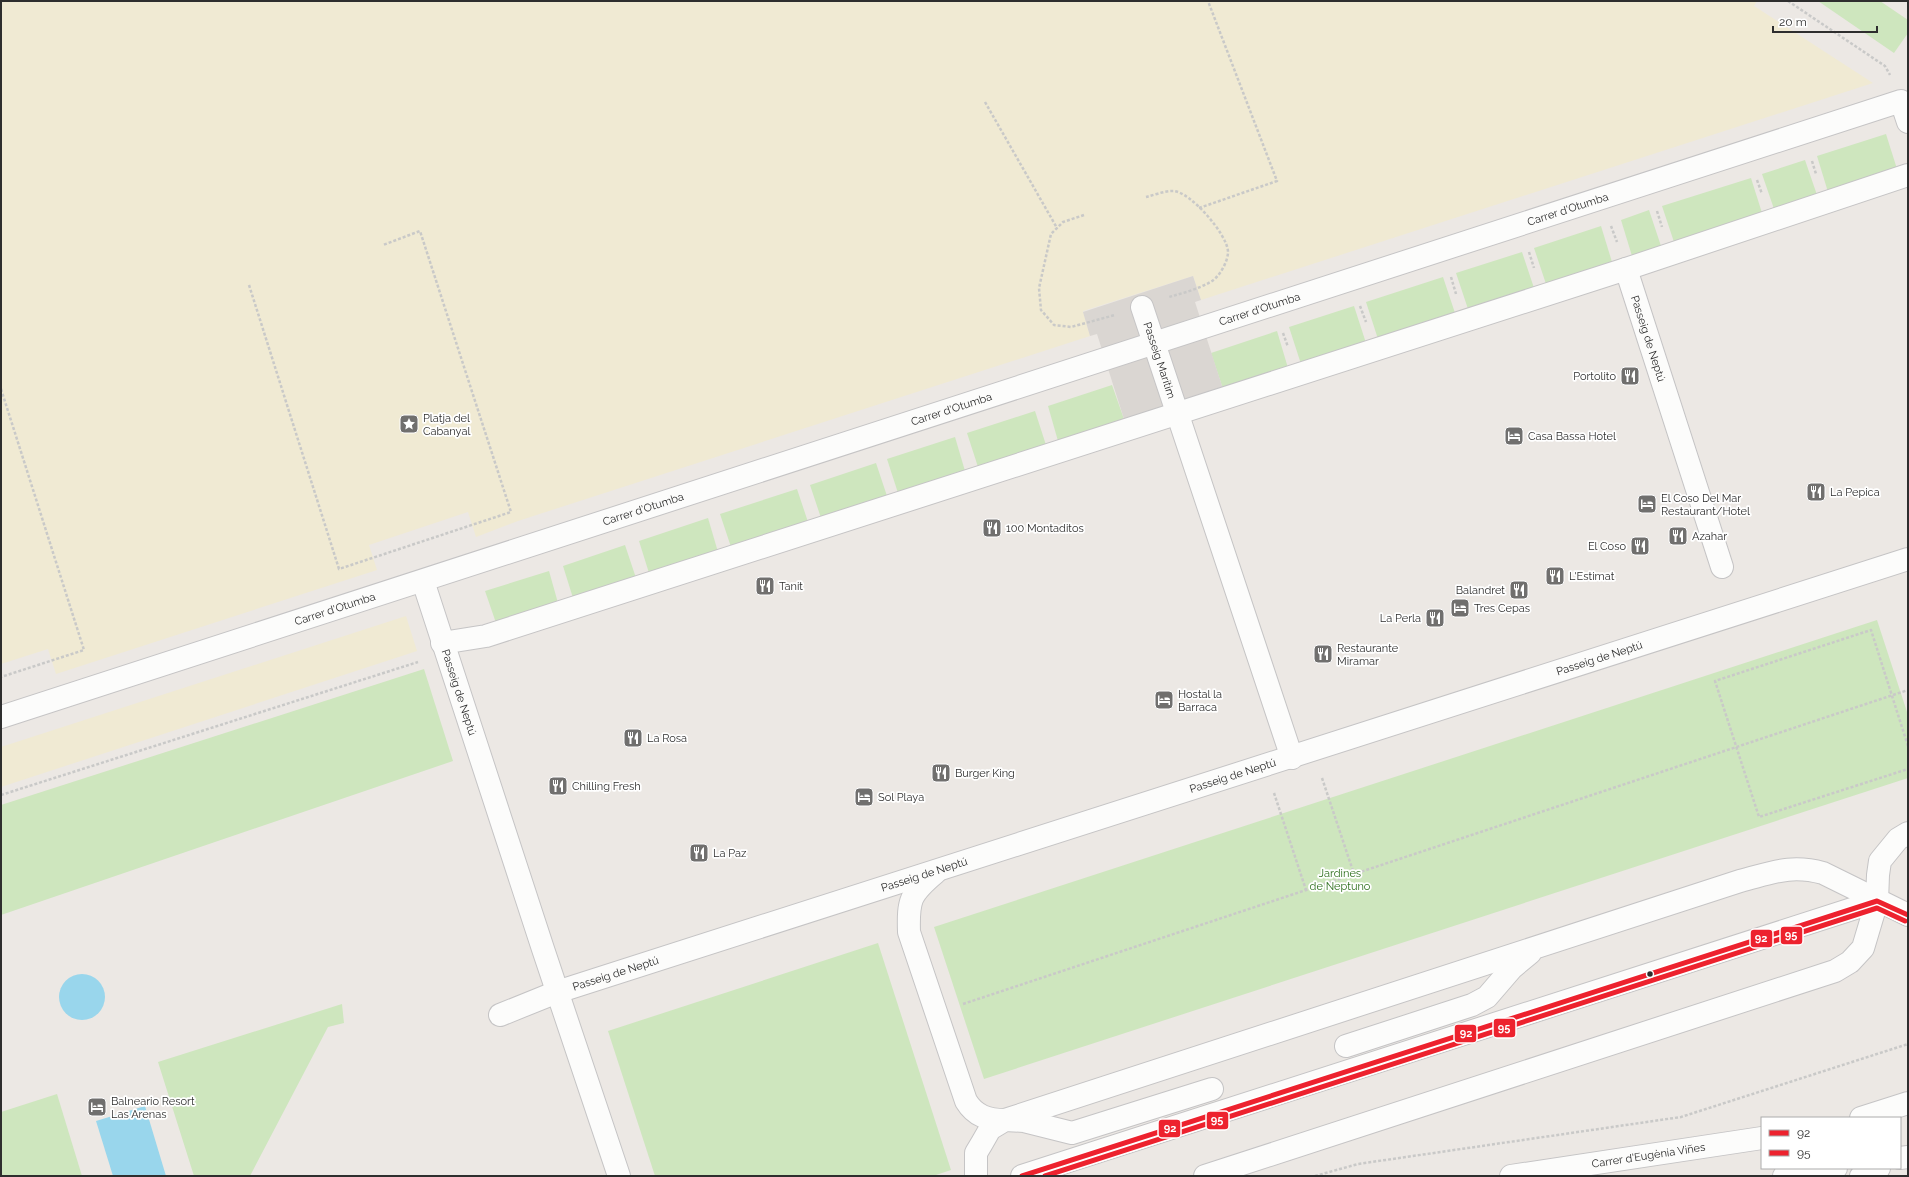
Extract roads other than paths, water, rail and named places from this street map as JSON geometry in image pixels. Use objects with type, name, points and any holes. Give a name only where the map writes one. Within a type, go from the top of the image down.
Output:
[{"type":"street","name":"Carrer d'Otumba","points":[[1,717],[1901,101],[1908,122]]},
{"type":"street","points":[[423,581],[444,648],[486,636],[1626,269],[1908,175]]},
{"type":"street","name":"Passeig de Neptú","points":[[1626,269],[1722,567]]},
{"type":"street","name":"Passeig Marítim","points":[[1142,307],[1176,413]]},
{"type":"street","points":[[1176,413],[1292,758]]},
{"type":"street","name":"Passeig de Neptú","points":[[557,992],[1292,758],[1908,559]]},
{"type":"street","name":"Passeig de Neptú","points":[[444,648],[619,1176]]},
{"type":"street","points":[[1205,1176],[1835,971],[1850,962],[1863,948],[1876,901],[1880,861],[1898,839],[1908,833]]},
{"type":"street","points":[[976,1176],[976,1153],[990,1129],[1005,1120],[1740,881],[1789,868],[1809,869],[1839,879],[1876,901],[1908,915]]},
{"type":"street","points":[[940,870],[918,887],[908,907],[909,932],[966,1101],[972,1110],[980,1116],[992,1120],[1024,1122],[1072,1133],[1212,1089]]},
{"type":"street","points":[[1022,1176],[1876,901]]},
{"type":"street","points":[[1346,1046],[1472,1004],[1487,997],[1512,968],[1536,948]]},
{"type":"street","points":[[500,1015],[557,992]]},
{"type":"street","points":[[1864,1117],[1908,1103]]},
{"type":"street","name":"Carrer d'Eugènia Viñes","points":[[1511,1176],[1761,1138]]},
{"type":"street","points":[[1784,1176],[1830,1169]]},
{"type":"street","points":[[1861,1176],[1877,1169]]},
{"type":"water","points":[[78,974],[86,974],[95,978],[101,984],[105,997],[101,1010],[95,1016],[86,1020],[78,1020],[69,1016],[63,1010],[59,1001],[59,993],[63,984],[69,978]]},
{"type":"water","points":[[145,1106],[166,1176],[113,1176],[96,1121]]},
{"type":"place","name":"Portolito","points":[[1630,376]]},
{"type":"place","name":"Platja del Cabanyal","points":[[409,424]]},
{"type":"place","name":"Casa Bassa Hotel","points":[[1514,436]]},
{"type":"place","name":"La Pepica","points":[[1816,492]]},
{"type":"place","name":"El Coso Del Mar Restaurant/Hotel","points":[[1647,504]]},
{"type":"place","name":"100 Montaditos","points":[[992,528]]},
{"type":"place","name":"Azahar","points":[[1678,536]]},
{"type":"place","name":"El Coso","points":[[1640,546]]},
{"type":"place","name":"L'Estimat","points":[[1555,576]]},
{"type":"place","name":"Tanit","points":[[765,586]]},
{"type":"place","name":"Balandret","points":[[1519,590]]},
{"type":"place","name":"Tres Cepas","points":[[1460,608]]},
{"type":"place","name":"La Perla","points":[[1435,618]]},
{"type":"place","name":"Restaurante Miramar","points":[[1323,654]]},
{"type":"place","name":"Hostal la Barraca","points":[[1164,700]]},
{"type":"place","name":"La Rosa","points":[[633,738]]},
{"type":"place","name":"Burger King","points":[[941,773]]},
{"type":"place","name":"Chilling Fresh","points":[[558,786]]},
{"type":"place","name":"Sol Playa","points":[[864,797]]},
{"type":"place","name":"La Paz","points":[[699,853]]},
{"type":"place","name":"Balneario Resort Las Arenas","points":[[97,1107]]},
{"type":"park label","name":"Jardines de Neptuno","points":[[1340,879]]}]
